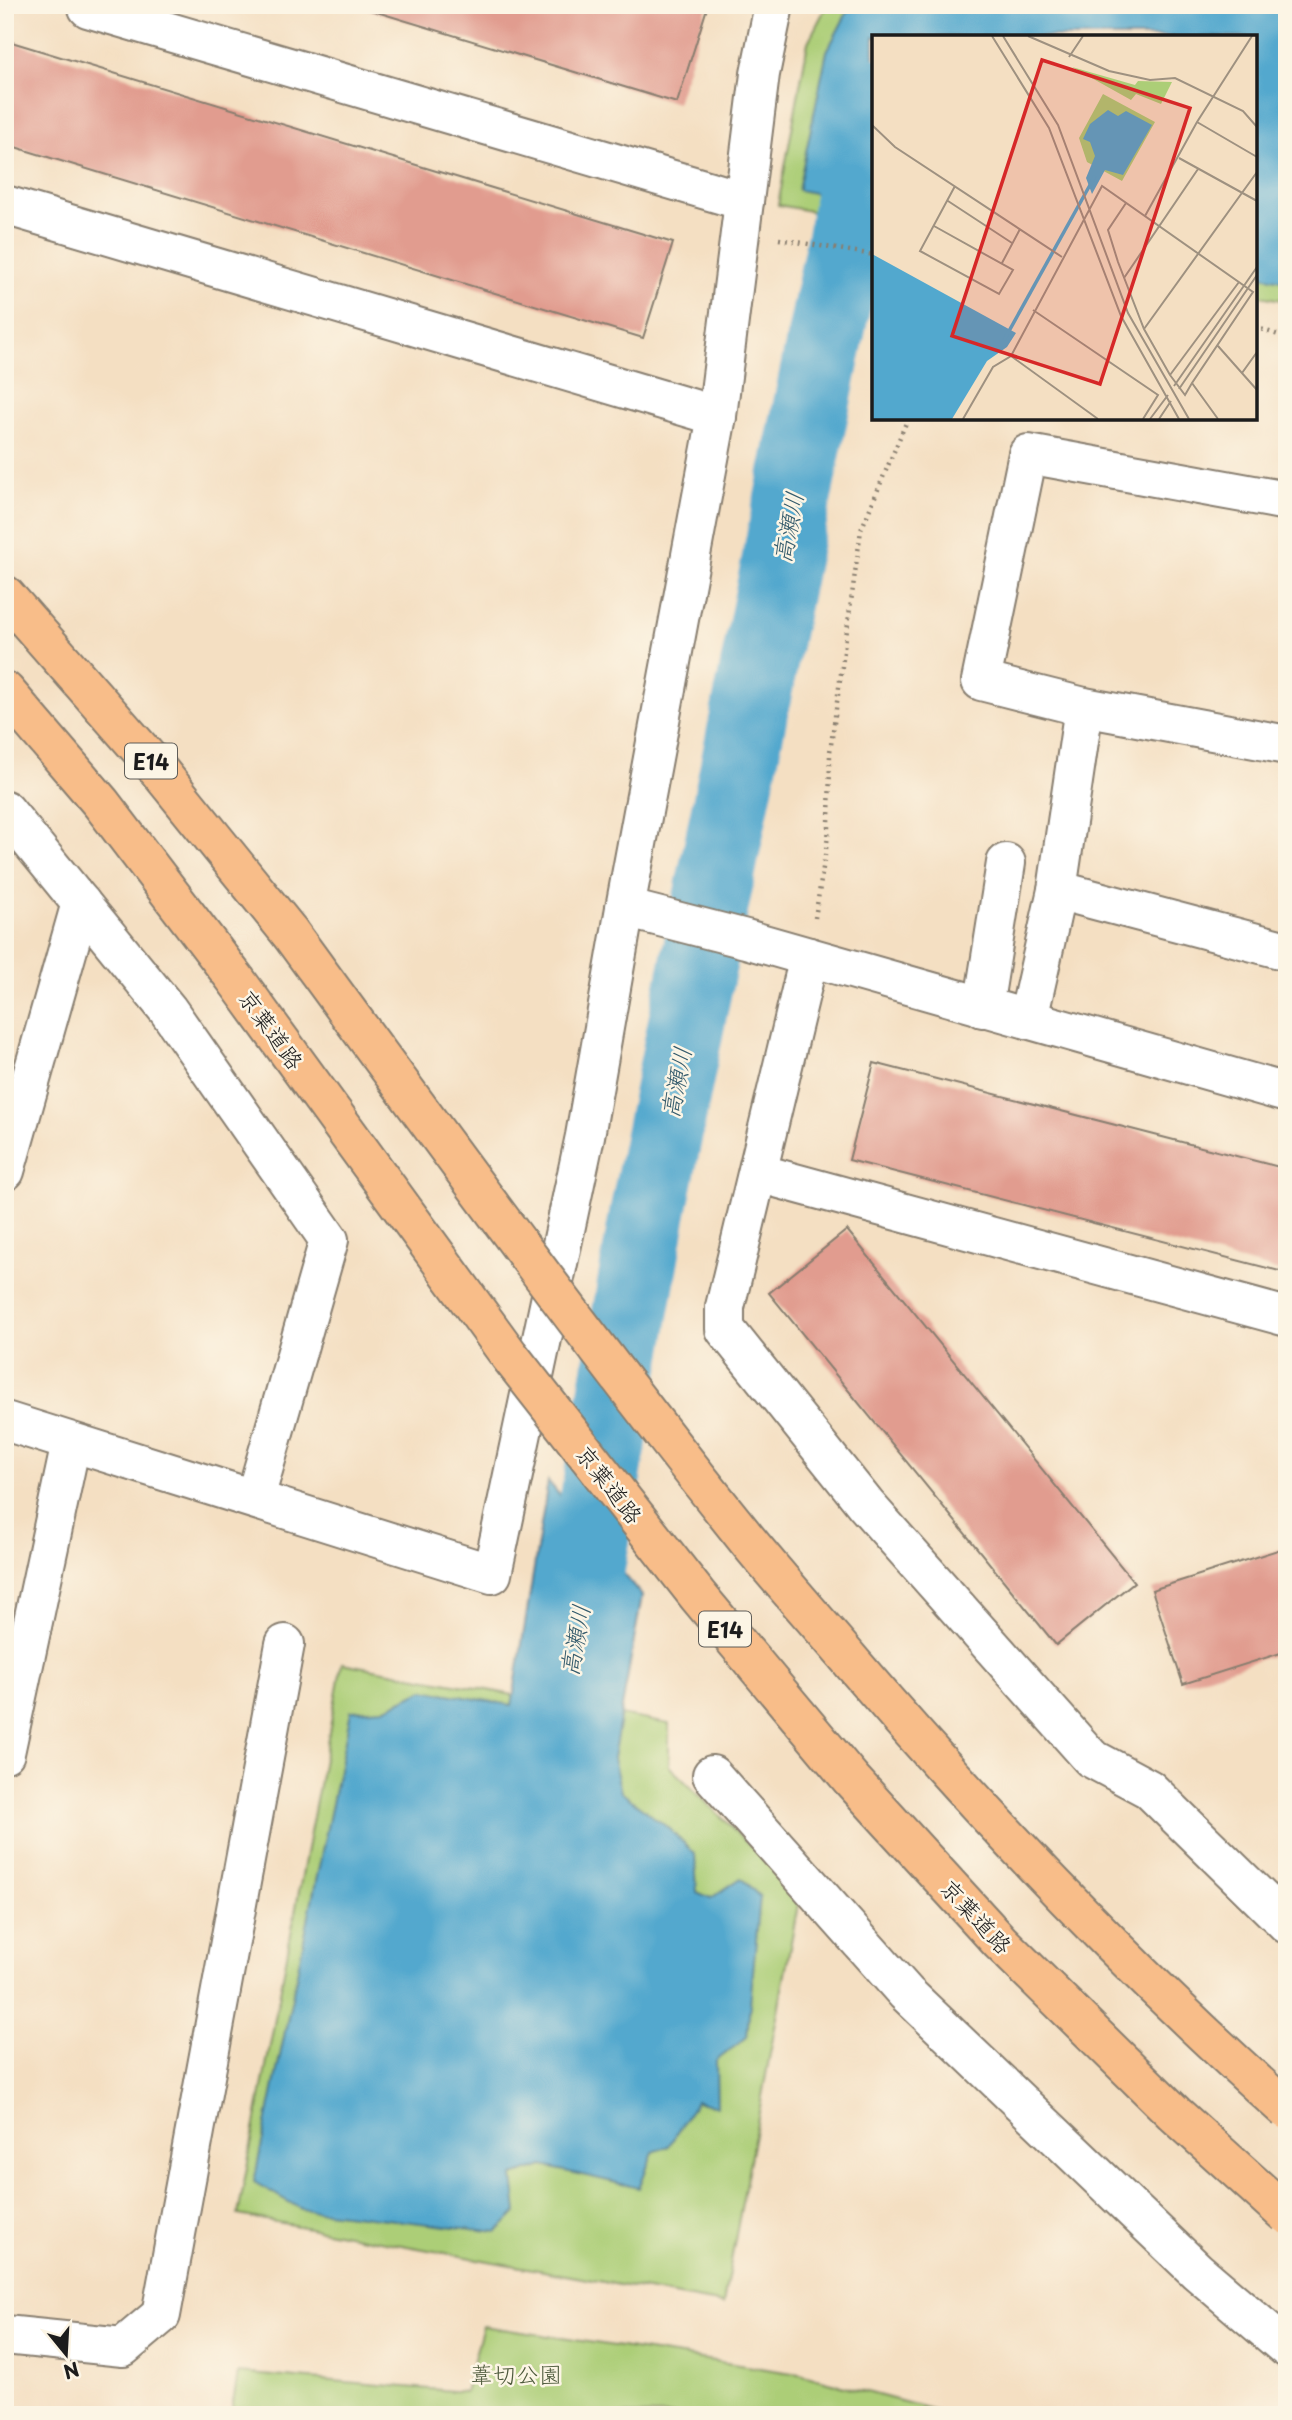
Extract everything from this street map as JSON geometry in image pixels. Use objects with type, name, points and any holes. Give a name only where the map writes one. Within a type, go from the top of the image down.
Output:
[{"type":"highway","name":"E14","points":[[5,595],[155,766],[290,933],[568,1311],[751,1544],[912,1732],[1062,1895],[1231,2060],[1287,2110]]},
{"type":"highway","name":"京葉道路","points":[[5,691],[101,803],[236,980],[509,1355],[698,1596],[851,1779],[1000,1942],[1175,2114],[1287,2215]]},
{"type":"street","points":[[5,1421],[492,1574],[636,911],[717,416],[760,74],[774,5]]},
{"type":"street","points":[[88,8],[744,201]]},
{"type":"street","points":[[5,205],[717,416]]},
{"type":"street","points":[[1287,501],[1028,454],[981,681],[1084,707],[1287,745]]},
{"type":"street","points":[[1027,1019],[1058,890],[1084,707]]},
{"type":"street","points":[[5,810],[168,1010],[329,1240],[255,1498]]},
{"type":"street","points":[[983,1008],[1006,863]]},
{"type":"street","points":[[1058,890],[1287,951]]},
{"type":"street","points":[[5,1171],[81,903]]},
{"type":"street","points":[[636,911],[746,939],[1287,1093]]},
{"type":"street","points":[[809,957],[725,1307],[725,1329],[866,1505],[1091,1758],[1149,1789],[1287,1924]]},
{"type":"street","points":[[758,1173],[1287,1317]]},
{"type":"street","points":[[5,1753],[71,1443]]},
{"type":"street","points":[[5,2336],[123,2347],[161,2315],[285,1644]]},
{"type":"street","points":[[712,1776],[906,1993],[1197,2271],[1287,2348]]},
{"type":"path","points":[[769,238],[872,255]]},
{"type":"path","points":[[1257,328],[1287,338]]},
{"type":"path","points":[[809,957],[829,830],[830,752],[861,530],[907,420]]},
{"type":"green space","points":[[827,5],[1287,5],[1287,301],[1257,295],[1257,35],[872,35],[872,223],[778,205],[808,42]]},
{"type":"green space","points":[[342,1663],[669,1724],[669,1766],[800,1894],[723,2304],[238,2215]]},
{"type":"green space","name":"葦切公園","points":[[483,2326],[799,2374],[953,2415],[231,2415],[238,2373],[465,2392]]},
{"type":"water","points":[[851,5],[1287,5],[1287,281],[1257,275],[1257,35],[872,35],[872,204],[798,190],[827,51]]},
{"type":"water","points":[[548,1481],[642,1596],[613,1758],[621,1792],[667,1827],[695,1854],[697,1892],[711,1898],[741,1878],[760,1897],[747,2037],[716,2061],[717,2107],[696,2101],[669,2146],[653,2152],[639,2188],[543,2166],[513,2176],[517,2212],[497,2232],[301,2209],[254,2182],[351,1711],[384,1709],[424,1690],[512,1705]]},
{"type":"building","points":[[700,5],[707,8],[677,103],[357,6]]},
{"type":"building","points":[[5,40],[673,243],[643,338],[5,144]]},
{"type":"building","points":[[874,1063],[1287,1169],[1287,1273],[849,1160]]},
{"type":"building","points":[[847,1230],[1134,1582],[1056,1645],[769,1293]]},
{"type":"building","points":[[1287,1547],[1287,1651],[1183,1684],[1152,1590]]},
{"type":"waterway","name":"高瀬川","points":[[574,1640],[648,1213],[872,107]]}]
